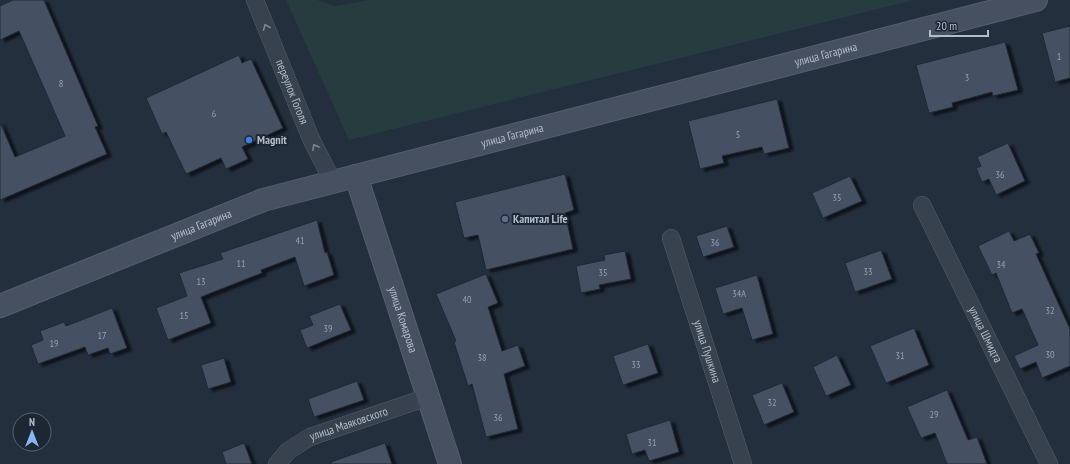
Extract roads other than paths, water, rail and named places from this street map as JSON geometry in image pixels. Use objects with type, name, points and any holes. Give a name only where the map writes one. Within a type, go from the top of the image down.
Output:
[{"type":"main road","name":"улица Гагарина","points":[[0,306],[263,200],[1036,0]]},
{"type":"main road","name":"улица Комарова","points":[[356,176],[450,464]]},
{"type":"street","name":"переулок Гоголя","points":[[255,0],[311,140],[333,182]]},
{"type":"street","name":"улица Шмидта","points":[[922,205],[1049,464]]},
{"type":"street","name":"улица Пушкина","points":[[671,238],[743,464]]},
{"type":"street","name":"улица Маяковского","points":[[277,464],[288,451],[310,437],[428,397]]},
{"type":"place","name":"Magnit","points":[[249,140]]},
{"type":"place","name":"Капитал Life","points":[[505,219]]}]
